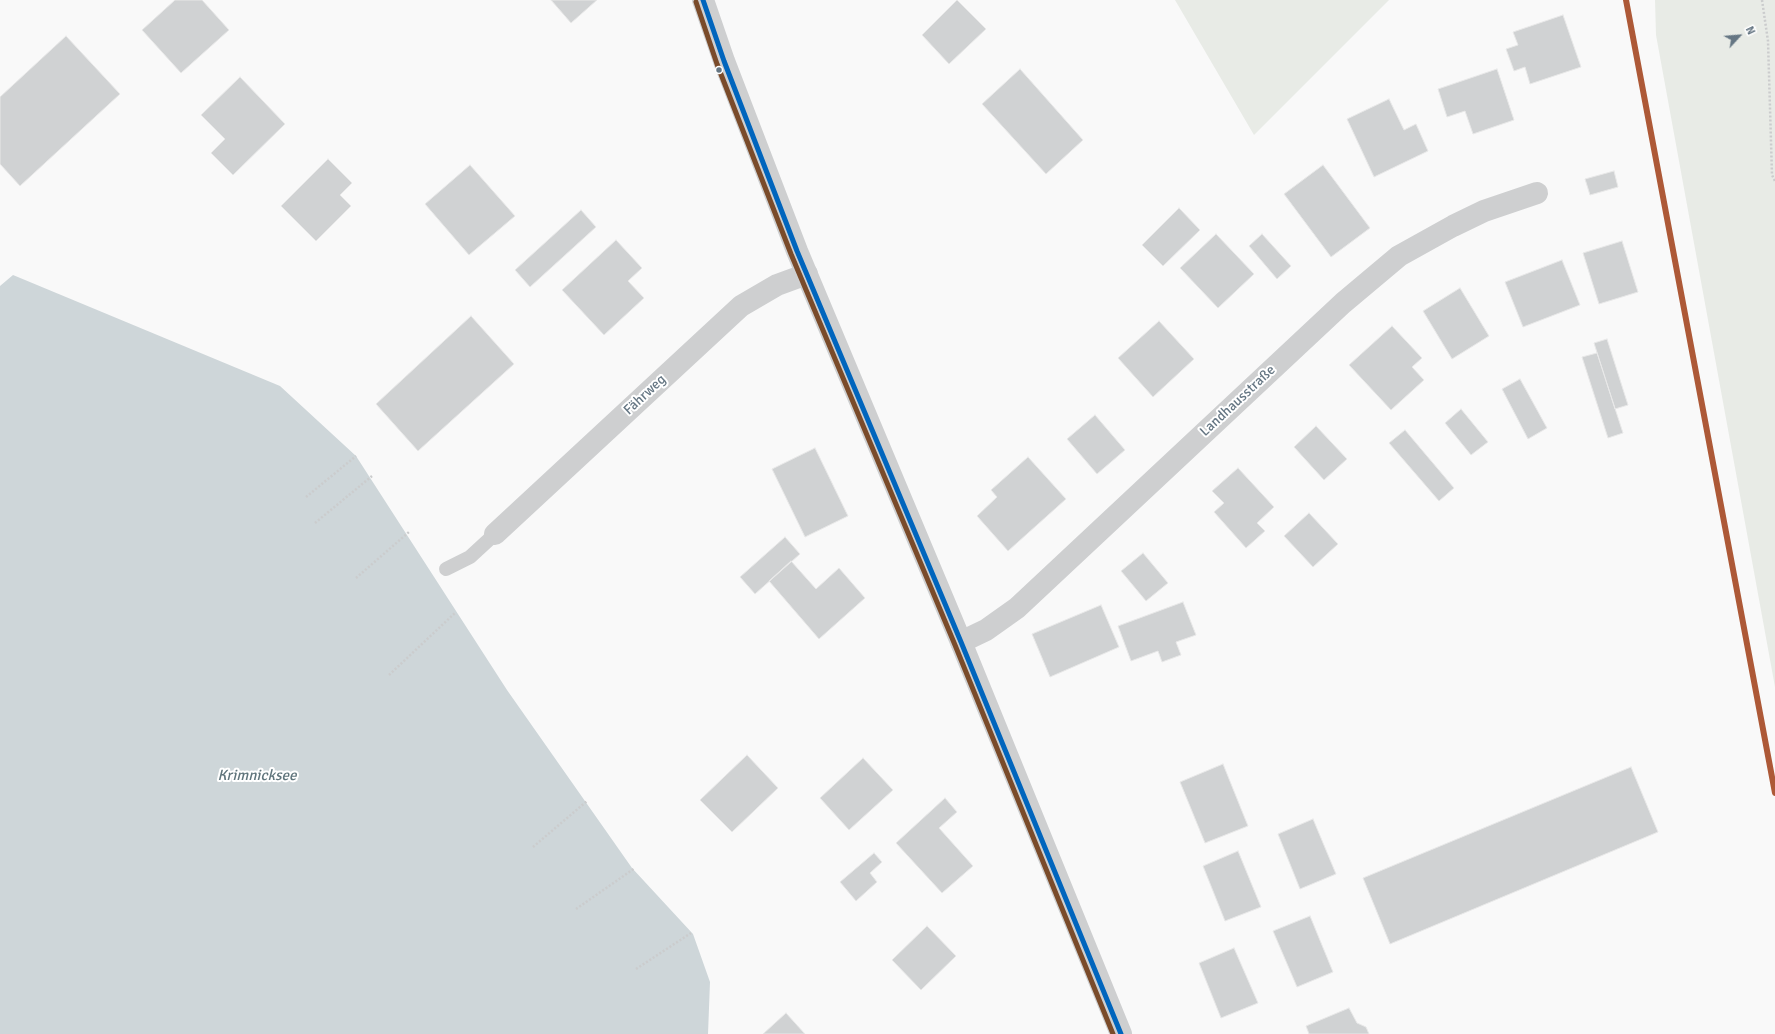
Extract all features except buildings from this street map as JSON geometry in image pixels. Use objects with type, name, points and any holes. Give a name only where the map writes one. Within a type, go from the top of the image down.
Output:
[{"type":"street","points":[[703,0],[724,61],[807,274],[961,642],[1121,1034]]},
{"type":"street","name":"Landhausstraße","points":[[961,642],[986,630],[1017,608],[1343,303],[1399,256],[1453,226],[1484,211],[1537,193]]},
{"type":"street","name":"Fährweg","points":[[495,534],[741,306],[778,285],[807,274]]},
{"type":"lane","points":[[446,569],[470,557],[495,534]]},
{"type":"path","points":[[1762,0],[1768,41],[1772,175],[1775,181]]},
{"type":"path","points":[[306,497],[356,456]]},
{"type":"path","points":[[315,523],[372,476]]},
{"type":"path","points":[[356,578],[409,532]]},
{"type":"path","points":[[389,675],[456,612]]},
{"type":"path","points":[[533,847],[587,801]]},
{"type":"path","points":[[576,908],[635,868]]},
{"type":"path","points":[[636,969],[691,933]]},
{"type":"shaded area","points":[[1175,0],[1389,0],[1254,135]]},
{"type":"shaded area","points":[[1655,0],[1775,0],[1775,687],[1656,35]]},
{"type":"water","name":"Krimnicksee","points":[[13,275],[280,386],[356,456],[507,690],[632,868],[693,934],[710,982],[708,1034],[0,1034],[0,286]]},
{"type":"transit line","points":[[703,0],[724,61],[797,251],[961,642],[1121,1034]]},
{"type":"transit line","points":[[1626,0],[1775,793]]},
{"type":"transit line","points":[[696,2],[717,64],[791,254],[955,645],[1113,1034]]}]
